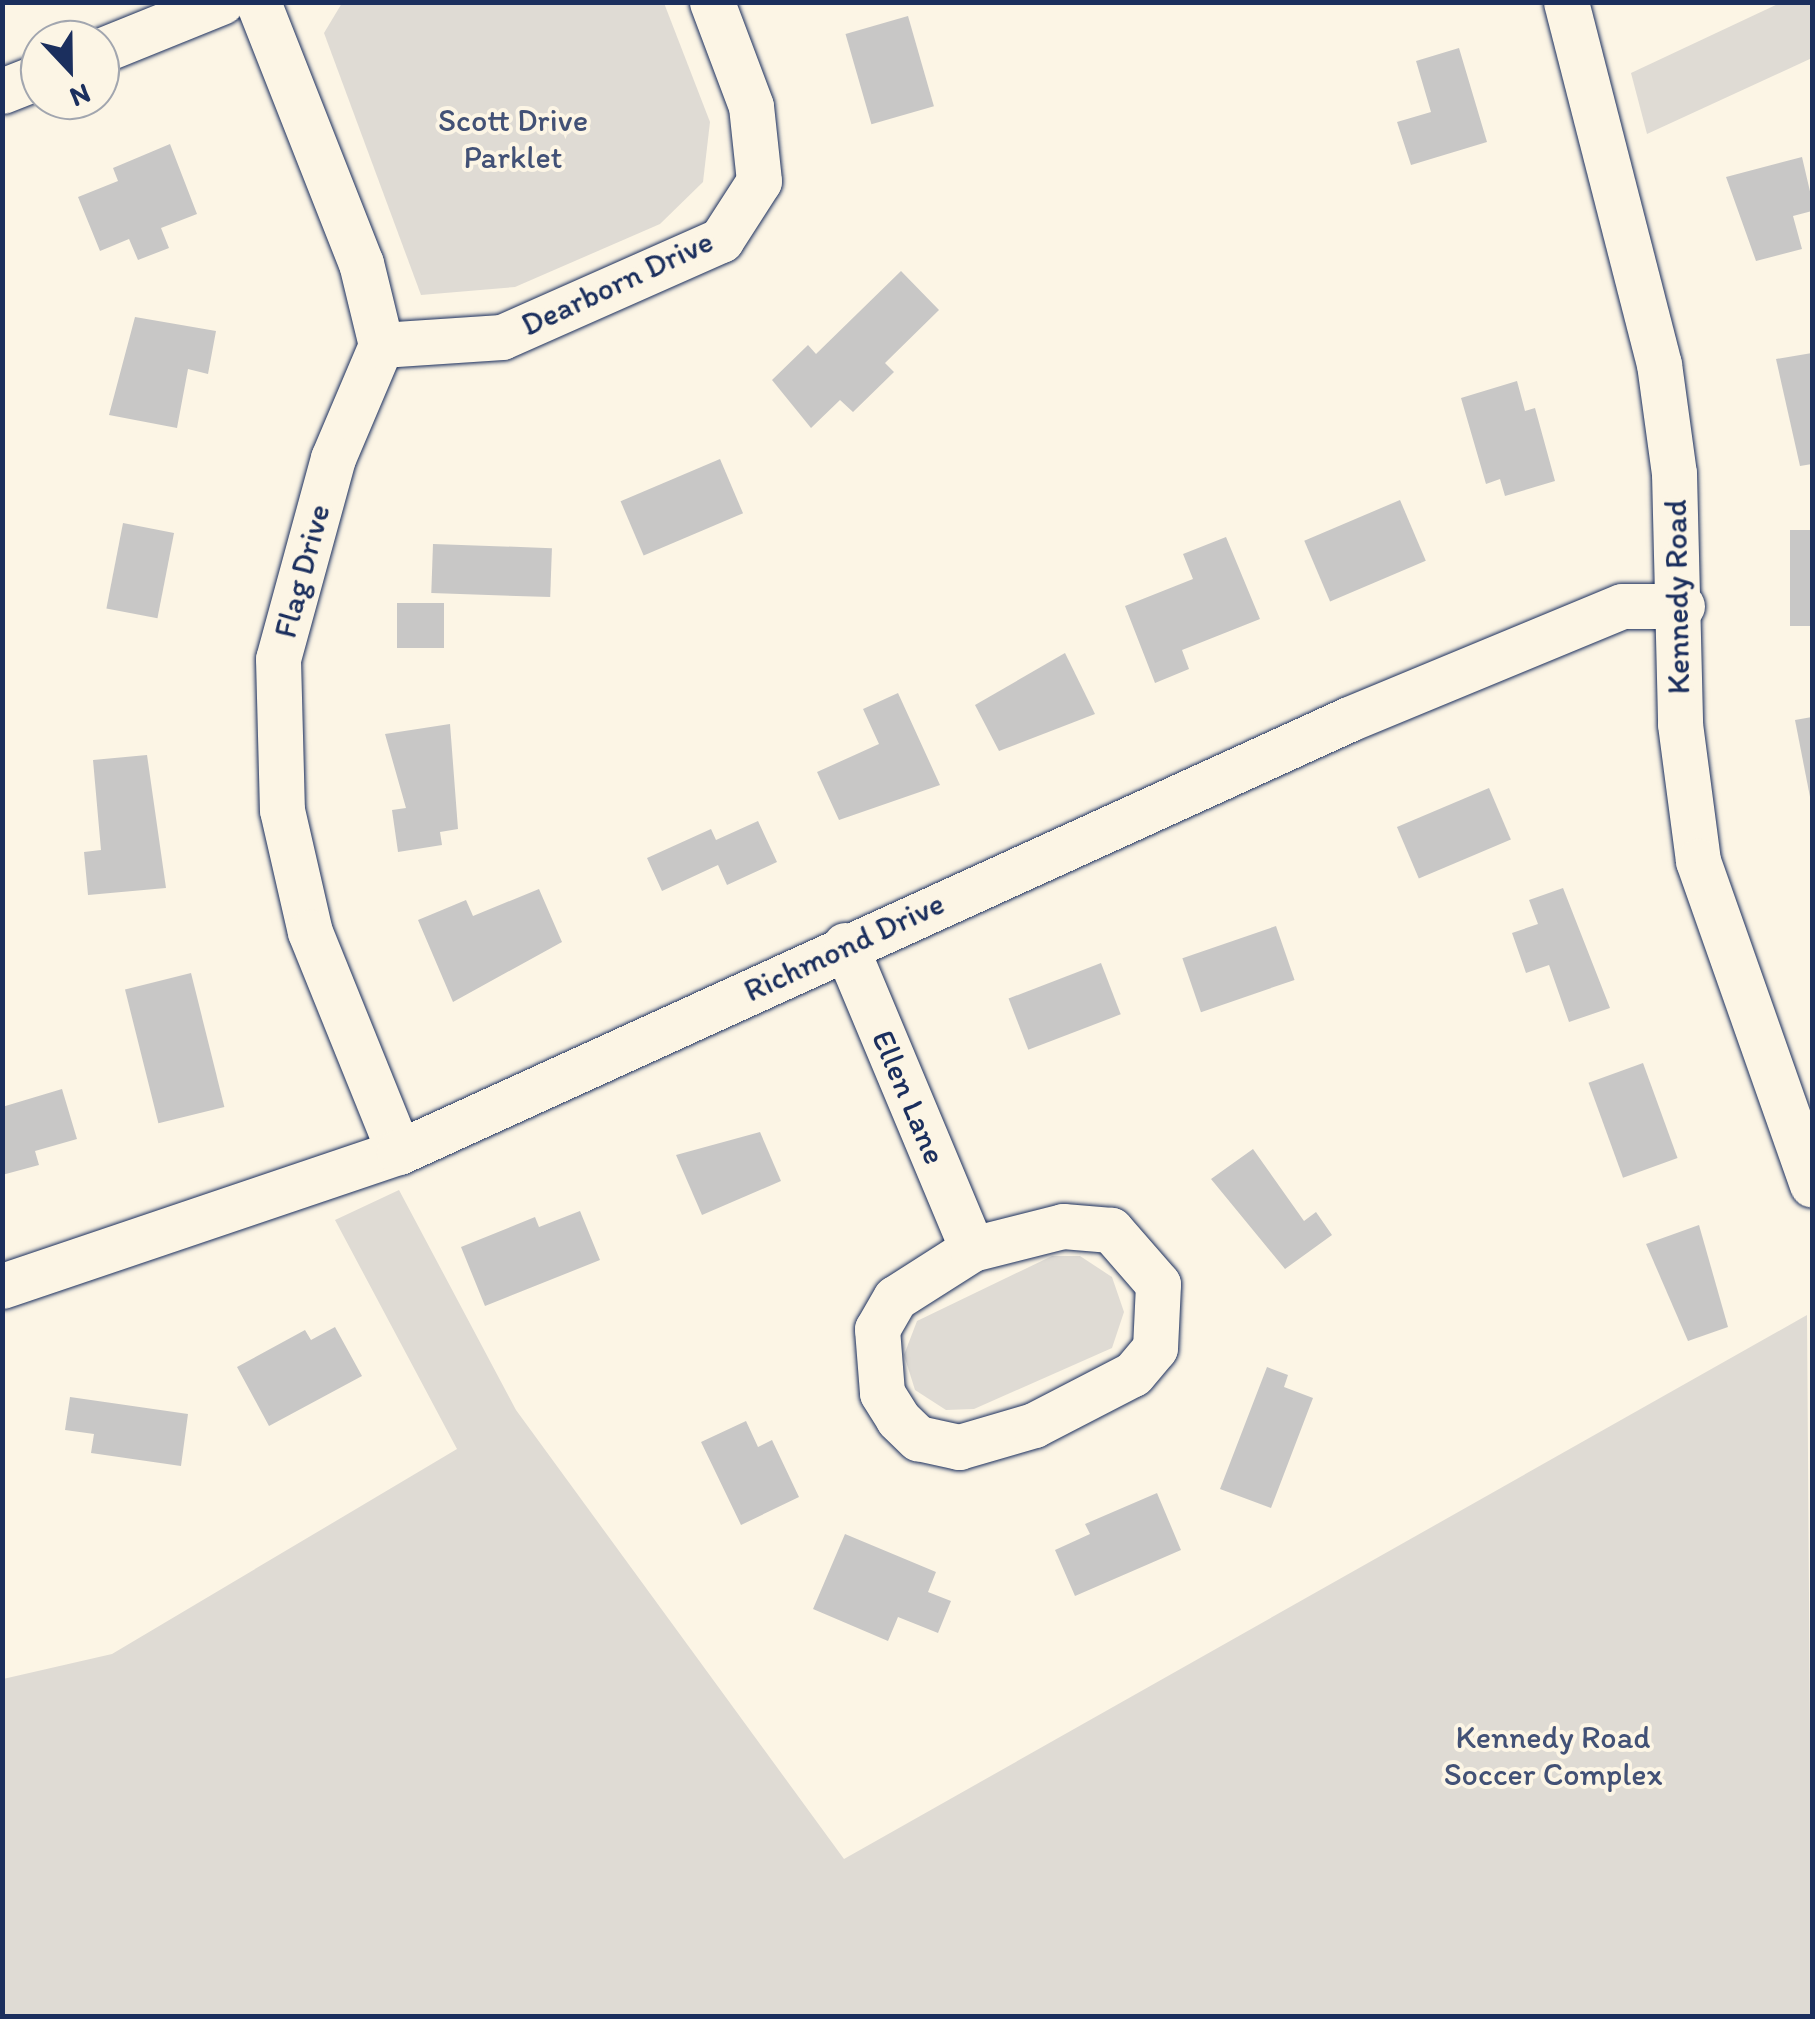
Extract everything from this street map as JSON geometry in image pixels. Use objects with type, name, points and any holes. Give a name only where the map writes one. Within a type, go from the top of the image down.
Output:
[{"type":"street","points":[[120,44],[220,2]]},
{"type":"street","points":[[258,2],[361,263],[381,345]]},
{"type":"street","name":"Dearborn Drive","points":[[381,345],[502,337],[720,240],[759,181],[751,106],[712,2]]},
{"type":"street","name":"Kennedy Road","points":[[1566,2],[1659,364],[1682,606],[1680,724],[1698,862],[1812,1184]]},
{"type":"street","name":"Flag Drive","points":[[381,345],[332,458],[278,678],[282,810],[310,932],[399,1152]]},
{"type":"street","name":"Richmond Drive","points":[[2,1286],[399,1152],[846,945],[1622,606],[1682,606]]},
{"type":"street","name":"Ellen Lane","points":[[846,945],[972,1249]]},
{"type":"street","points":[[1062,1226],[1111,1230],[1158,1284],[1155,1348],[1134,1374],[1034,1426],[959,1447],[918,1438],[882,1393],[877,1329],[895,1298],[972,1249],[1062,1226]]},
{"type":"green space","name":"Scott Drive Parklet","points":[[342,3],[664,3],[710,122],[703,182],[660,224],[515,287],[421,295],[324,33]]},
{"type":"green space","points":[[1780,3],[1812,3],[1812,58],[1647,134],[1631,73]]},
{"type":"green space","name":"Kennedy Road Soccer Complex","points":[[399,1190],[516,1410],[844,1859],[1807,1315],[1812,2016],[3,2016],[3,1679],[112,1654],[457,1449],[335,1220]]},
{"type":"green space","points":[[1052,1256],[1080,1256],[1112,1277],[1124,1312],[1112,1348],[974,1409],[946,1410],[915,1390],[904,1355],[917,1321]]},
{"type":"building","points":[[908,16],[934,106],[871,124],[846,34]]},
{"type":"building","points":[[1459,48],[1487,142],[1411,165],[1397,122],[1431,112],[1416,61]]},
{"type":"building","points":[[170,144],[197,214],[161,228],[169,248],[138,260],[129,239],[100,251],[78,197],[118,181],[113,168]]},
{"type":"building","points":[[1802,157],[1812,211],[1793,216],[1802,249],[1756,261],[1726,177]]},
{"type":"building","points":[[901,271],[939,310],[885,363],[894,372],[853,412],[840,400],[811,428],[772,380],[808,345],[816,354]]},
{"type":"building","points":[[135,317],[216,331],[208,374],[188,369],[177,428],[109,415]]},
{"type":"building","points":[[1812,353],[1812,464],[1800,466],[1776,359]]},
{"type":"building","points":[[1517,381],[1525,411],[1535,408],[1555,481],[1505,496],[1500,479],[1486,484],[1461,398]]},
{"type":"building","points":[[720,459],[743,513],[644,556],[621,501]]},
{"type":"building","points":[[1400,500],[1426,561],[1330,601],[1304,541]]},
{"type":"building","points":[[123,523],[174,533],[157,618],[106,608]]},
{"type":"building","points":[[1790,530],[1812,530],[1812,626],[1790,626]]},
{"type":"building","points":[[1226,537],[1260,619],[1182,650],[1189,669],[1155,683],[1125,606],[1193,579],[1183,554]]},
{"type":"building","points":[[433,544],[552,548],[550,597],[431,593]]},
{"type":"building","points":[[397,603],[444,603],[444,648],[397,648]]},
{"type":"building","points":[[1065,653],[1095,714],[999,751],[975,705]]},
{"type":"building","points":[[898,693],[940,785],[839,820],[817,772],[879,744],[863,709]]},
{"type":"building","points":[[1812,717],[1812,802],[1811,802],[1795,720]]},
{"type":"building","points":[[450,724],[458,829],[440,832],[442,845],[398,852],[392,810],[406,808],[385,734]]},
{"type":"building","points":[[147,755],[166,888],[88,895],[84,852],[101,850],[93,760]]},
{"type":"building","points":[[1489,788],[1511,840],[1419,879],[1397,827]]},
{"type":"building","points":[[758,821],[777,862],[727,885],[718,865],[662,891],[647,858],[711,829],[716,840]]},
{"type":"building","points":[[1563,888],[1610,1008],[1569,1022],[1549,965],[1526,973],[1512,933],[1538,924],[1529,900]]},
{"type":"building","points":[[539,889],[562,942],[453,1002],[418,920],[466,900],[473,916]]},
{"type":"building","points":[[1276,926],[1295,980],[1201,1012],[1182,958]]},
{"type":"building","points":[[1101,963],[1121,1014],[1028,1050],[1009,998]]},
{"type":"building","points":[[191,973],[224,1107],[158,1123],[125,989]]},
{"type":"building","points":[[1643,1063],[1678,1158],[1623,1178],[1588,1083]]},
{"type":"building","points":[[62,1089],[77,1139],[35,1151],[39,1165],[2,1175],[2,1107]]},
{"type":"building","points":[[760,1132],[781,1181],[702,1215],[676,1155]]},
{"type":"building","points":[[1253,1149],[1304,1221],[1316,1212],[1332,1235],[1285,1269],[1211,1179]]},
{"type":"building","points":[[580,1211],[600,1260],[485,1306],[461,1247],[535,1217],[539,1227]]},
{"type":"building","points":[[1699,1225],[1728,1327],[1688,1341],[1646,1244]]},
{"type":"building","points":[[335,1327],[362,1376],[269,1426],[237,1367],[305,1330],[311,1340]]},
{"type":"building","points":[[1267,1367],[1288,1375],[1284,1387],[1313,1398],[1271,1508],[1220,1489]]},
{"type":"building","points":[[70,1397],[188,1414],[181,1466],[91,1453],[94,1434],[65,1430]]},
{"type":"building","points":[[746,1421],[758,1447],[772,1440],[799,1497],[741,1525],[701,1442]]},
{"type":"building","points":[[1157,1493],[1181,1550],[1075,1596],[1055,1550],[1090,1534],[1085,1524]]},
{"type":"building","points":[[845,1534],[936,1572],[928,1592],[951,1601],[938,1633],[898,1617],[888,1641],[813,1609]]}]
